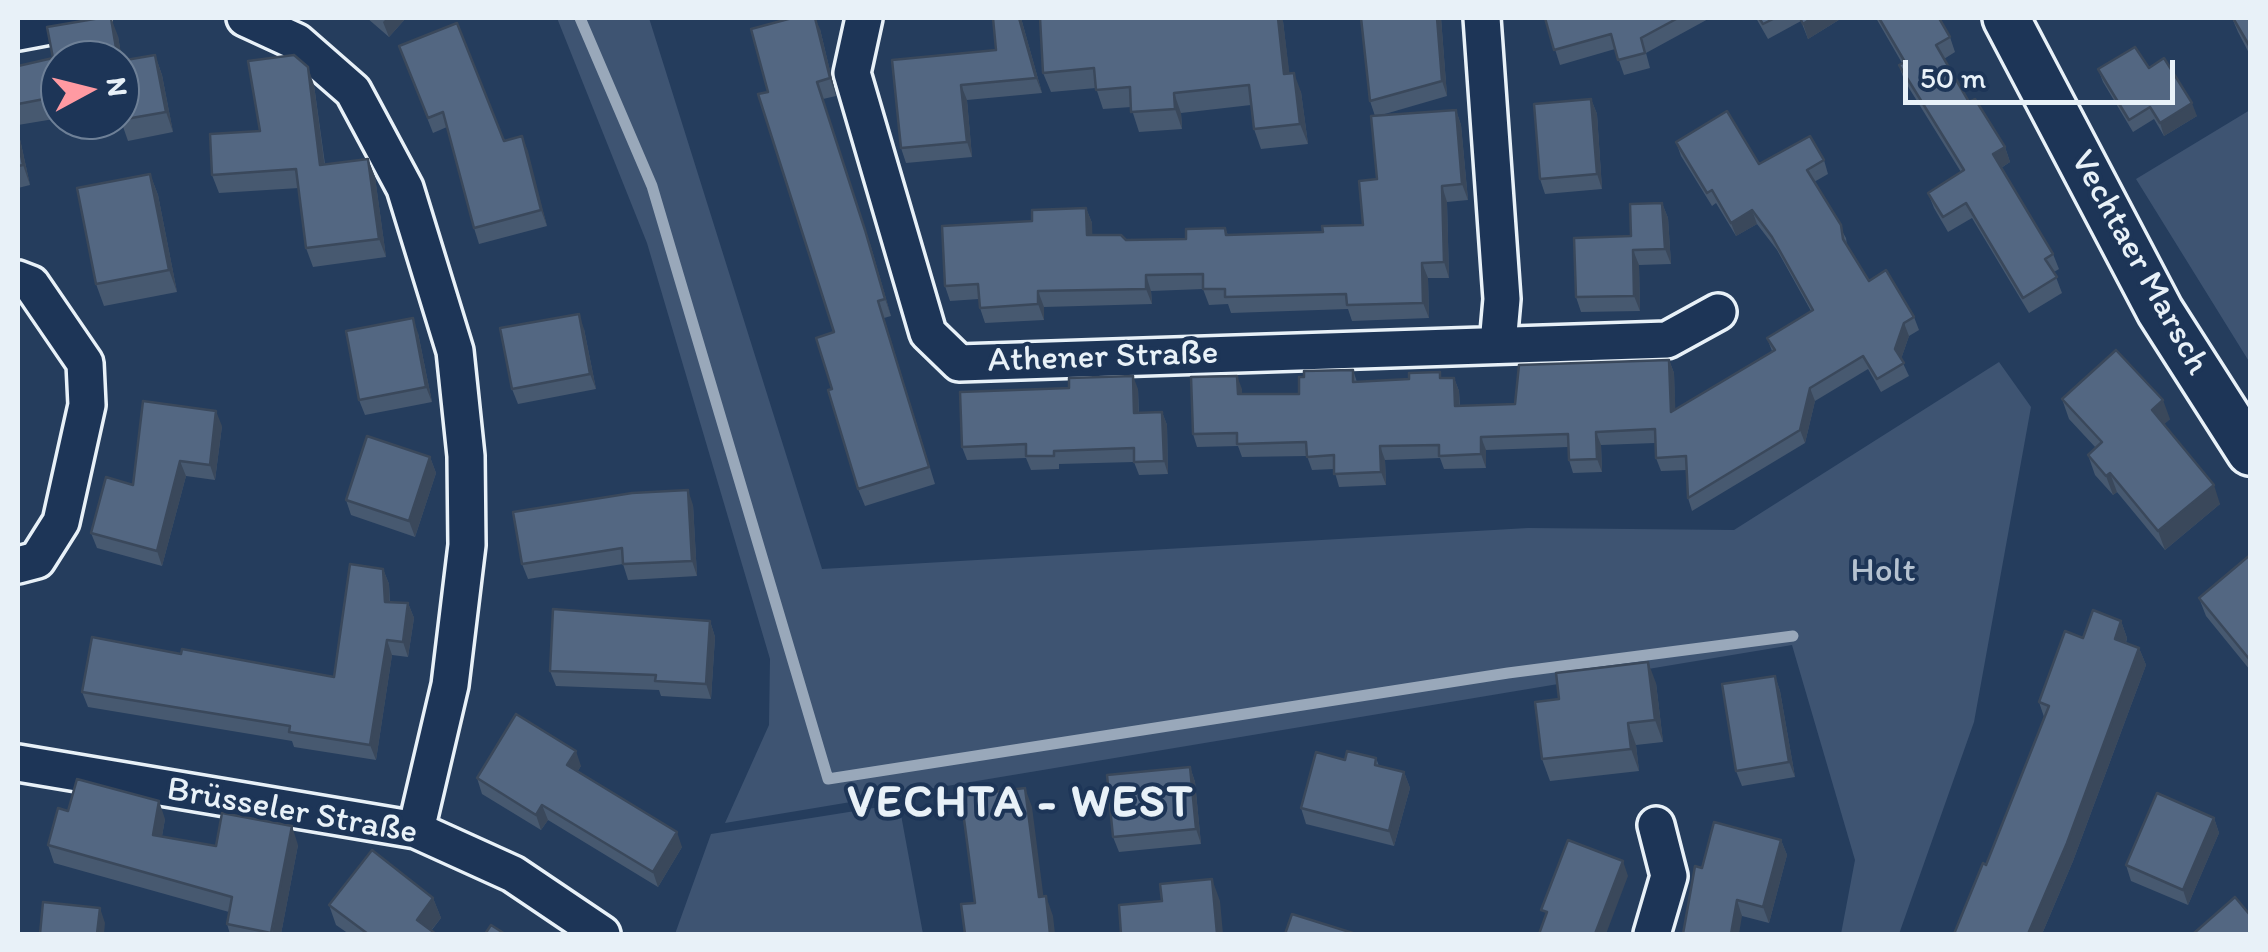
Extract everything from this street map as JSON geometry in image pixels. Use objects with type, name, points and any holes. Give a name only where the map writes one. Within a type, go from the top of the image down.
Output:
[{"type":"street","points":[[18,32],[92,18]]},
{"type":"street","points":[[245,18],[296,42],[353,92],[405,188],[454,351],[466,456],[467,545],[450,685],[416,830]]},
{"type":"street","name":"Athener Straße","points":[[864,18],[852,73],[928,333],[959,363],[1667,340],[1718,312]]},
{"type":"street","points":[[1482,18],[1502,299],[1498,344]]},
{"type":"street","name":"Vechtaer Marsch","points":[[2006,18],[2160,310],[2250,452]]},
{"type":"street","points":[[18,278],[32,284],[85,363],[87,405],[61,522],[37,560],[18,564]]},
{"type":"street","name":"Brüsseler Straße","points":[[18,763],[416,830],[513,874],[602,934]]},
{"type":"street","points":[[1652,934],[1668,876],[1656,826]]},
{"type":"green space","name":"Holt","points":[[557,18],[649,18],[822,569],[1528,528],[1734,530],[1999,362],[2031,407],[1974,722],[1899,934],[1841,934],[1855,860],[1792,645],[725,823],[769,725],[770,659],[647,243]]},
{"type":"green space","points":[[2250,110],[2250,363],[2136,179]]},
{"type":"green space","points":[[899,804],[923,934],[675,934],[711,834]]},
{"type":"building","points":[[111,18],[115,40],[50,40],[47,27]]},
{"type":"building","points":[[792,18],[815,18],[830,78],[817,82],[865,230],[885,299],[878,301],[929,467],[858,489],[816,338],[834,332],[758,94],[768,92],[751,29]]},
{"type":"building","points":[[993,18],[1019,18],[1036,78],[961,85],[967,142],[901,148],[892,60],[996,50]]},
{"type":"building","points":[[1040,18],[1278,18],[1284,74],[1294,73],[1300,124],[1254,129],[1249,85],[1174,93],[1175,109],[1131,112],[1130,87],[1096,90],[1094,68],[1043,73]]},
{"type":"building","points":[[1361,18],[1437,18],[1442,81],[1370,101]]},
{"type":"building","points":[[1545,18],[1678,18],[1641,38],[1645,53],[1618,60],[1611,34],[1554,50]]},
{"type":"building","points":[[1879,18],[1939,18],[1950,37],[1936,45],[1969,102],[1975,99],[2005,147],[1993,154],[2053,254],[2045,259],[2057,277],[2023,298],[1966,203],[1943,217],[1928,193],[1964,170],[1899,65],[1905,62]]},
{"type":"building","points":[[2233,18],[2250,18],[2250,47]]},
{"type":"building","points":[[457,23],[504,141],[522,136],[541,210],[474,228],[443,112],[428,118],[399,46]]},
{"type":"building","points":[[2135,47],[2149,68],[2164,58],[2192,103],[2160,123],[2150,107],[2129,120],[2098,69]]},
{"type":"building","points":[[155,55],[166,112],[140,117],[140,58]]},
{"type":"building","points":[[294,55],[308,67],[320,165],[368,159],[379,239],[306,248],[296,169],[212,175],[210,134],[260,131],[248,61]]},
{"type":"building","points":[[40,61],[40,100],[18,104],[18,66]]},
{"type":"building","points":[[1591,99],[1597,174],[1540,179],[1534,104]]},
{"type":"building","points":[[1456,110],[1462,184],[1442,186],[1444,262],[1422,263],[1423,303],[1347,305],[1346,294],[1225,297],[1225,289],[1203,289],[1203,274],[1146,275],[1146,289],[1038,291],[1038,304],[980,308],[978,284],[945,286],[942,226],[1032,221],[1032,210],[1086,208],[1087,235],[1121,235],[1126,240],[1186,239],[1186,229],[1225,228],[1226,235],[1323,232],[1322,226],[1363,225],[1359,181],[1377,179],[1371,116]]},
{"type":"building","points":[[1727,111],[1759,164],[1810,136],[1824,160],[1807,170],[1841,225],[1843,239],[1869,281],[1886,270],[1914,317],[1904,323],[1895,349],[1904,363],[1877,379],[1863,356],[1810,388],[1800,430],[1688,498],[1686,456],[1656,458],[1655,429],[1596,432],[1597,459],[1569,460],[1568,434],[1481,437],[1481,454],[1439,456],[1439,445],[1380,446],[1381,472],[1334,474],[1334,455],[1307,457],[1306,442],[1237,444],[1237,433],[1193,434],[1191,377],[1237,376],[1238,394],[1299,394],[1299,377],[1304,377],[1304,371],[1353,370],[1353,382],[1409,379],[1409,373],[1440,372],[1440,378],[1454,378],[1455,406],[1515,404],[1519,365],[1669,360],[1671,412],[1775,350],[1767,338],[1813,310],[1772,237],[1752,210],[1731,223],[1712,190],[1707,193],[1676,142]]},
{"type":"building","points":[[150,174],[169,270],[96,284],[77,188]]},
{"type":"building","points":[[1662,203],[1665,249],[1633,250],[1634,296],[1576,297],[1574,238],[1631,236],[1630,204]]},
{"type":"building","points":[[579,314],[590,374],[512,389],[500,328]]},
{"type":"building","points":[[413,318],[426,387],[359,400],[346,331]]},
{"type":"building","points":[[2116,350],[2163,400],[2152,410],[2214,485],[2158,531],[2110,473],[2106,476],[2088,455],[2102,442],[2062,399]]},
{"type":"building","points":[[1133,376],[1134,413],[1162,412],[1164,461],[1134,462],[1134,448],[1026,456],[1026,444],[962,447],[960,392],[1069,388],[1069,378]]},
{"type":"building","points":[[143,401],[216,411],[210,465],[180,461],[157,551],[91,533],[106,477],[133,485]]},
{"type":"building","points":[[367,436],[430,457],[409,521],[346,500]]},
{"type":"building","points":[[688,490],[692,561],[623,564],[622,548],[522,564],[513,512],[632,493]]},
{"type":"building","points":[[2250,555],[2250,660],[2199,598]]},
{"type":"building","points":[[350,564],[383,569],[385,602],[408,603],[403,642],[387,640],[370,745],[289,732],[290,726],[82,692],[92,637],[334,677]]},
{"type":"building","points":[[553,609],[710,621],[706,684],[655,681],[656,675],[550,671]]},
{"type":"building","points":[[2093,610],[2121,621],[2115,639],[2139,648],[2067,843],[2028,934],[1954,934],[2049,706],[2039,702],[2065,631],[2083,638]]},
{"type":"building","points":[[1648,662],[1655,720],[1628,723],[1631,749],[1542,759],[1535,702],[1559,699],[1556,673]]},
{"type":"building","points":[[1775,676],[1789,762],[1736,771],[1722,684]]},
{"type":"building","points":[[516,714],[576,751],[567,765],[677,832],[653,872],[542,805],[536,815],[477,778]]},
{"type":"building","points":[[1347,751],[1376,758],[1375,765],[1404,772],[1389,831],[1301,808],[1316,752],[1345,760]]},
{"type":"building","points":[[1190,767],[1196,829],[1113,837],[1107,775]]},
{"type":"building","points":[[77,779],[159,801],[153,835],[216,846],[222,813],[292,826],[271,933],[227,924],[232,897],[48,845],[58,808],[68,811]]},
{"type":"building","points":[[1025,788],[1039,897],[1046,896],[1050,934],[965,934],[961,904],[975,903],[961,796]]},
{"type":"building","points":[[2157,793],[2214,818],[2183,890],[2126,865]]},
{"type":"building","points":[[1714,822],[1781,840],[1763,907],[1737,900],[1731,934],[1683,934],[1695,866],[1702,868]]},
{"type":"building","points":[[1568,840],[1623,861],[1595,934],[1539,934],[1547,912],[1541,910]]},
{"type":"building","points":[[372,850],[433,898],[417,920],[436,934],[368,934],[329,905]]},
{"type":"building","points":[[1212,879],[1217,934],[1121,934],[1119,905],[1162,901],[1160,884]]},
{"type":"building","points":[[2235,897],[2250,915],[2250,934],[2193,934]]},
{"type":"building","points":[[43,902],[100,908],[97,934],[40,934]]},
{"type":"building","points":[[1292,914],[1356,934],[1285,934]]},
{"type":"building","points":[[491,925],[505,934],[485,934]]},
{"type":"waterway","points":[[580,18],[652,186],[828,779],[1508,673],[1793,636]]},
{"type":"district","name":"VECHTA - WEST","points":[[1021,805]]}]
